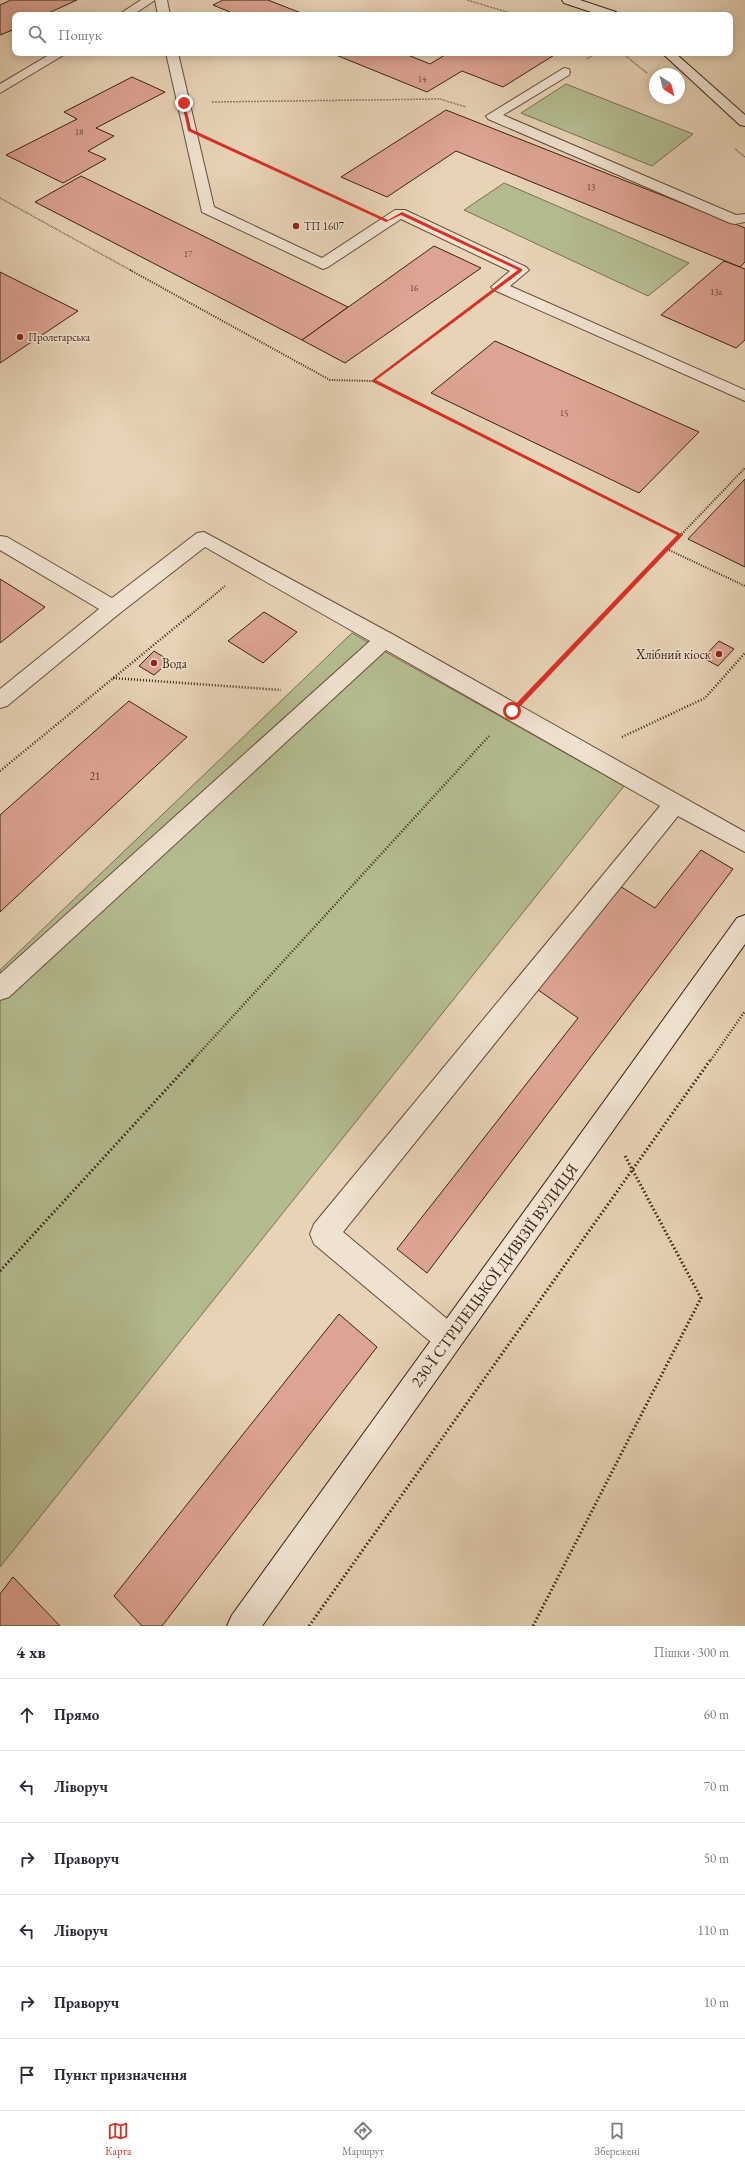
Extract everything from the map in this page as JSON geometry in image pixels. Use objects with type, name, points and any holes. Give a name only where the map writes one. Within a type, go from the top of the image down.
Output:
[{"type":"street","points":[[129,12],[149,0]]},
{"type":"street","points":[[161,0],[163,12]]},
{"type":"street","points":[[568,0],[603,12]]},
{"type":"street","points":[[0,89],[56,56]]},
{"type":"street","points":[[173,56],[207,209],[323,264],[400,213],[521,270],[499,287],[745,396]]},
{"type":"street","points":[[671,56],[745,122]]},
{"type":"street","points":[[493,116],[564,72]]},
{"type":"street","points":[[493,116],[735,220],[745,218]]},
{"type":"street","points":[[0,700],[113,608],[204,538],[745,843]]},
{"type":"street","points":[[0,542],[113,608]]},
{"type":"street","points":[[0,989],[385,640]]},
{"type":"street","points":[[448,1338],[324,1234],[675,803]]},
{"type":"street","name":"230-Ї СТРІЛЕЦЬКОЇ ДИВІЗІЇ ВУЛИЦЯ","points":[[243,1626],[745,924]]},
{"type":"path","points":[[467,0],[507,12]]},
{"type":"path","points":[[626,56],[649,74]]},
{"type":"path","points":[[184,103],[440,99],[493,116]]},
{"type":"path","points":[[190,130],[388,221]]},
{"type":"path","points":[[0,198],[330,380],[373,381],[681,535]]},
{"type":"path","points":[[373,381],[499,287]]},
{"type":"path","points":[[0,1271],[512,711],[745,468]]},
{"type":"path","points":[[667,549],[745,586]]},
{"type":"path","points":[[0,771],[251,564]]},
{"type":"path","points":[[587,754],[705,698],[745,652]]},
{"type":"path","points":[[113,678],[326,693]]},
{"type":"path","points":[[309,1626],[745,1011]]},
{"type":"path","points":[[533,1626],[701,1298],[605,1119]]},
{"type":"green space","points":[[566,84],[693,134],[652,166],[521,113]]},
{"type":"green space","points":[[504,183],[689,263],[648,296],[464,210]]},
{"type":"green space","points":[[352,633],[624,786],[0,1567],[0,970]]},
{"type":"building","points":[[11,0],[77,0],[51,12],[12,12],[12,30],[0,35],[0,5]]},
{"type":"building","points":[[223,0],[268,0],[298,12],[230,12],[213,5]]},
{"type":"building","points":[[338,56],[410,56],[430,64],[443,56],[553,56],[503,87],[462,71],[427,92]]},
{"type":"building","points":[[132,77],[165,92],[96,128],[114,136],[88,151],[106,159],[63,183],[6,155],[77,119],[64,112]]},
{"type":"building","points":[[446,110],[745,228],[745,262],[740,267],[456,151],[387,197],[341,177]]},
{"type":"building","points":[[81,176],[348,307],[302,340],[35,202]]},
{"type":"building","points":[[434,246],[481,268],[345,363],[302,340]]},
{"type":"building","points":[[724,261],[745,269],[745,340],[736,348],[661,315]]},
{"type":"building","name":"Пролетарська","points":[[0,272],[78,311],[0,363]]},
{"type":"building","points":[[495,341],[699,432],[639,493],[431,393]]},
{"type":"building","points":[[745,479],[745,567],[688,539]]},
{"type":"building","points":[[0,579],[45,607],[0,643]]},
{"type":"building","points":[[264,612],[297,632],[263,663],[228,641]]},
{"type":"building","name":"Хлібний кіоск","points":[[719,641],[734,649],[718,666],[703,658]]},
{"type":"building","name":"Вода","points":[[154,651],[170,661],[154,675],[139,666]]},
{"type":"building","points":[[129,701],[187,737],[0,912],[0,815]]},
{"type":"building","points":[[701,850],[733,869],[427,1273],[397,1249],[578,1018],[534,987],[615,883],[655,908]]},
{"type":"building","points":[[339,1314],[377,1347],[162,1626],[142,1626],[114,1596]]},
{"type":"building","points":[[13,1577],[60,1626],[0,1626],[0,1594]]},
{"type":"place","name":"ТП 1607","points":[[296,226]]},
{"type":"place","name":"Пролетарська","points":[[20,337]]},
{"type":"place","name":"Хлібний кіоск","points":[[719,654]]},
{"type":"place","name":"Вода","points":[[154,663]]},
{"type":"route","points":[[184,103],[190,130],[388,221],[400,213],[521,270],[373,381],[681,535],[512,711]]}]
